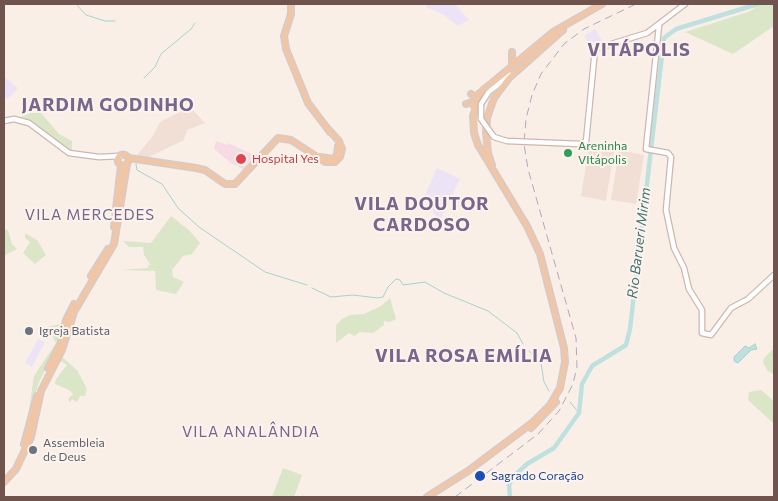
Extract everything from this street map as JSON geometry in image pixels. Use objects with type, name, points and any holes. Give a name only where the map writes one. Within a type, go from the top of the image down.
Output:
[{"type":"main road","points":[[4,121],[14,119],[29,123],[69,153],[196,168],[229,185],[240,182],[278,138],[291,140],[312,155],[330,161],[337,155],[339,149],[306,98],[286,49],[284,36],[291,14],[291,4]]},
{"type":"main road","points":[[540,421],[562,382],[565,354],[544,269],[527,226],[478,145],[473,125],[475,108],[487,91],[529,50],[553,32],[602,4]]},
{"type":"main road","points":[[432,497],[442,492],[540,421],[553,407],[563,388],[567,348],[538,242],[494,169],[488,153],[487,118],[494,98],[509,78],[536,56],[564,28],[607,4]]},
{"type":"main road","points":[[487,91],[481,104],[481,119],[494,137],[506,142],[580,144],[586,142],[595,50],[626,41],[658,26],[685,4]]},
{"type":"main road","points":[[658,26],[650,149],[668,153],[670,160],[666,210],[674,248],[684,268],[689,289],[702,310],[701,332],[711,335],[731,308],[748,299],[774,275]]},
{"type":"main road","points":[[529,50],[534,50],[536,56]]},
{"type":"main road","points":[[511,66],[512,52]]},
{"type":"main road","points":[[470,94],[476,97],[519,70]]},
{"type":"main road","points":[[466,104],[472,102],[475,108]]},
{"type":"main road","points":[[473,125],[478,138],[482,137],[486,132]]},
{"type":"main road","points":[[4,480],[26,441],[38,389],[61,343],[68,315],[111,242],[124,161]]},
{"type":"main road","points":[[427,497],[501,447],[537,419],[550,405]]},
{"type":"main road","points":[[442,492],[445,486]]},
{"type":"shaded area","points":[[424,4],[455,4],[469,20],[458,26],[444,15],[426,7]]},
{"type":"shaded area","points":[[595,29],[603,42],[595,46],[591,43],[589,45],[584,36]]},
{"type":"shaded area","points":[[4,76],[18,88],[9,98],[4,99]]},
{"type":"shaded area","points":[[190,107],[205,123],[187,130],[184,140],[149,157],[141,158],[137,155],[153,136],[160,122]]},
{"type":"shaded area","name":"Hospital Yes","points":[[216,141],[227,145],[228,143],[252,154],[259,154],[245,170],[232,164],[214,149]]},
{"type":"shaded area","points":[[589,147],[614,151],[606,201],[581,196]]},
{"type":"shaded area","points":[[619,150],[644,155],[636,204],[611,200]]},
{"type":"shaded area","points":[[437,168],[460,179],[439,223],[425,195]]},
{"type":"shaded area","points":[[38,339],[45,342],[32,367],[25,363]]},
{"type":"green space","points":[[762,4],[774,4],[774,26],[733,54],[685,32],[748,12]]},
{"type":"green space","points":[[30,113],[41,113],[59,134],[72,141],[72,152],[21,117]]},
{"type":"green space","points":[[171,216],[189,230],[200,243],[192,254],[183,256],[172,270],[173,277],[184,282],[176,294],[156,290],[155,271],[120,270],[147,268],[150,264],[144,255],[143,247],[129,247],[123,241],[151,243]]},
{"type":"green space","points":[[4,229],[8,230],[12,244],[17,249],[4,256]]},
{"type":"green space","points":[[25,233],[37,240],[46,255],[35,264],[23,253],[30,242],[25,238]]},
{"type":"green space","points":[[390,298],[396,319],[390,322],[384,321],[384,325],[373,333],[360,332],[354,336],[349,333],[336,343],[336,325],[342,319],[350,315],[364,314],[381,306]]},
{"type":"green space","points":[[64,323],[60,342],[38,384],[25,437],[34,376],[56,343],[52,335],[39,329]]},
{"type":"green space","points":[[774,348],[774,374],[768,371],[763,363],[764,358]]},
{"type":"green space","points":[[61,356],[77,370],[87,389],[85,396],[80,396],[77,402],[72,399],[70,402],[68,399],[73,394],[69,390],[55,384],[56,379],[67,365],[59,360]]},
{"type":"green space","points":[[761,390],[774,401],[774,424],[748,400],[749,392]]},
{"type":"green space","points":[[283,468],[302,475],[294,497],[272,497]]},
{"type":"water","points":[[755,344],[757,349],[751,350],[738,363],[734,361],[734,357],[745,346],[749,348]]},
{"type":"waterway","points":[[76,4],[86,15],[105,21],[115,21]]},
{"type":"waterway","name":"Rio Barueri Mirim","points":[[510,497],[509,485],[513,477],[527,464],[554,448],[579,413],[582,384],[592,366],[626,345],[630,329],[664,38],[676,29],[758,4]]},
{"type":"waterway","points":[[144,78],[155,67],[161,54],[191,29],[195,23]]},
{"type":"waterway","points":[[136,164],[137,170],[162,184],[178,208],[199,227],[265,272],[307,285]]},
{"type":"waterway","points":[[312,288],[331,297],[353,295],[378,298],[383,297],[388,287],[396,279],[400,280],[403,285],[425,282],[444,293],[488,311],[517,333],[523,344]]},
{"type":"waterway","points":[[529,351],[541,363],[544,382],[549,391]]},
{"type":"waterway","points":[[570,402],[579,413]]},
{"type":"railway","points":[[455,497],[538,434],[559,411],[573,384],[577,367],[576,338],[528,169],[524,144],[526,119],[532,95],[541,74],[564,44],[584,29],[636,4]]},
{"type":"place","name":"Areninha VItápolis","points":[[568,153]]},
{"type":"place","name":"Hospital Yes","points":[[241,159]]},
{"type":"place","name":"Igreja Batista","points":[[29,331]]},
{"type":"place","name":"Assembleia de Deus","points":[[33,450]]},
{"type":"place","name":"Sagrado Coração","points":[[480,476]]},
{"type":"district","name":"VITÁPOLIS","points":[[639,50]]},
{"type":"district","name":"JARDIM GODINHO","points":[[108,105]]},
{"type":"district","name":"VILA DOUTOR CARDOSO","points":[[422,214]]},
{"type":"district","name":"VILA MERCEDES","points":[[90,215]]},
{"type":"district","name":"VILA ROSA EMÍLIA","points":[[464,356]]},
{"type":"district","name":"VILA ANALÂNDIA","points":[[251,432]]}]
